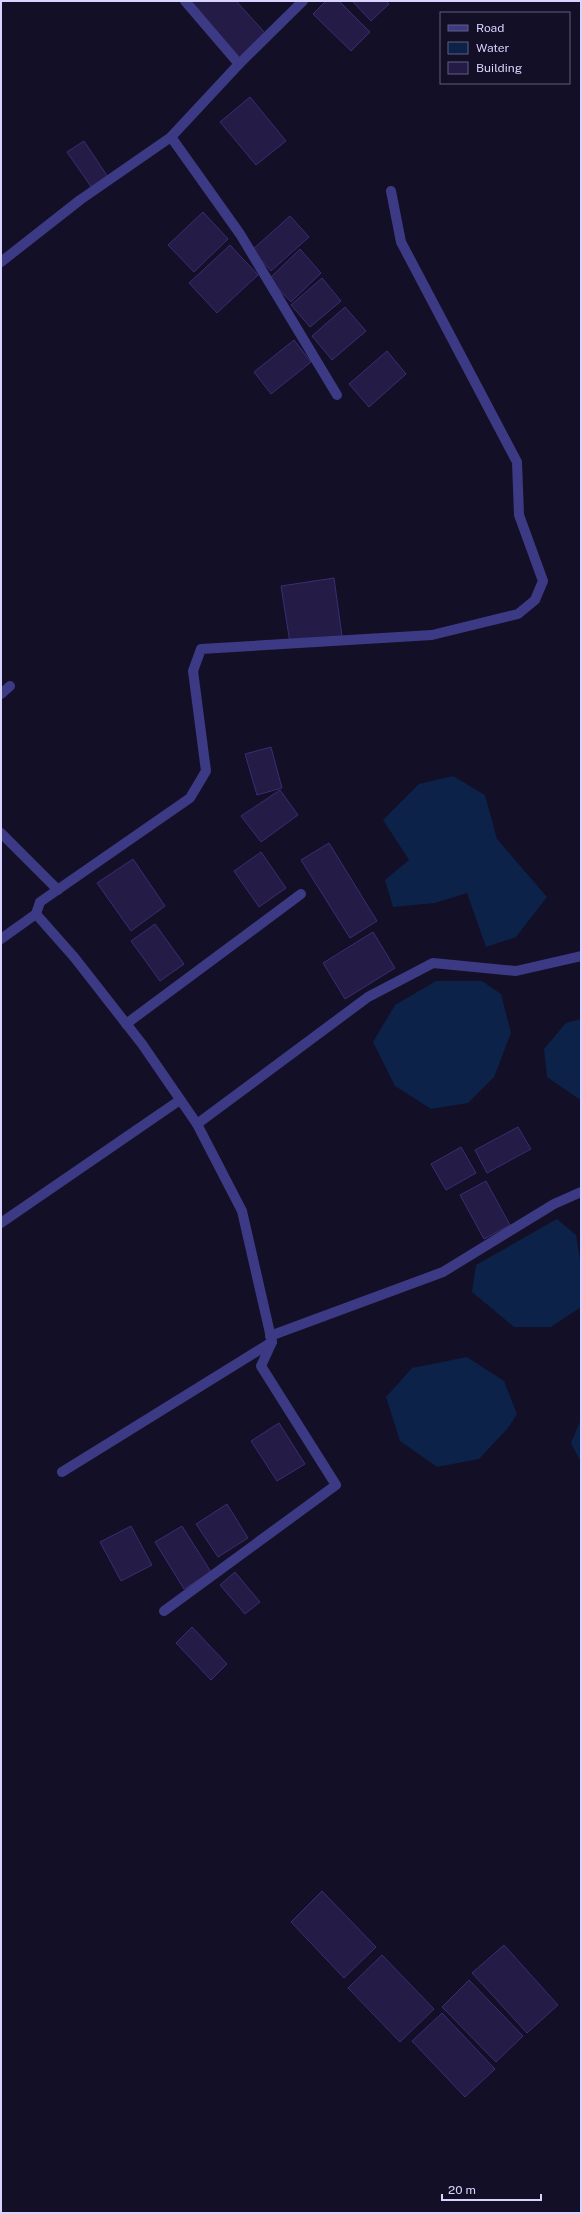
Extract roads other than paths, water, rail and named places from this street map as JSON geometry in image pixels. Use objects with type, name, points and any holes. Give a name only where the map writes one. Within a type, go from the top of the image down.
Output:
[{"type":"street","points":[[185,1],[239,64]]},
{"type":"street","points":[[1,262],[80,200],[171,137],[239,64],[303,1]]},
{"type":"street","points":[[171,137],[240,234],[337,395]]},
{"type":"street","points":[[1,939],[36,914],[40,902],[190,798],[206,771],[193,671],[201,649],[432,635],[518,614],[535,600],[543,581],[518,515],[517,462],[401,242],[391,191]]},
{"type":"street","points":[[1,694],[10,686]]},
{"type":"street","points":[[1,834],[58,890]]},
{"type":"street","points":[[126,1024],[301,894]]},
{"type":"street","points":[[36,914],[74,957],[126,1024],[197,1124],[242,1211],[271,1339],[261,1366],[336,1485],[164,1611]]},
{"type":"street","points":[[197,1124],[368,997],[433,963],[516,971],[581,956]]},
{"type":"street","points":[[1,1222],[180,1100]]},
{"type":"street","points":[[62,1472],[271,1339],[442,1272],[554,1204],[581,1192]]},
{"type":"water","points":[[453,776],[485,795],[497,839],[547,897],[516,937],[486,947],[467,893],[435,903],[393,907],[385,880],[409,860],[383,820],[419,784]]},
{"type":"water","points":[[436,981],[482,981],[501,994],[511,1033],[494,1077],[468,1103],[431,1109],[395,1086],[373,1042],[395,1005]]},
{"type":"water","points":[[581,1019],[581,1097],[579,1099],[547,1077],[544,1049],[566,1023]]},
{"type":"water","points":[[557,1219],[576,1235],[581,1265],[581,1307],[551,1327],[514,1327],[472,1292],[476,1265]]},
{"type":"water","points":[[467,1357],[504,1381],[517,1414],[508,1428],[479,1459],[437,1467],[400,1441],[386,1397],[412,1368]]},
{"type":"water","points":[[581,1419],[581,1462],[571,1443]]}]
